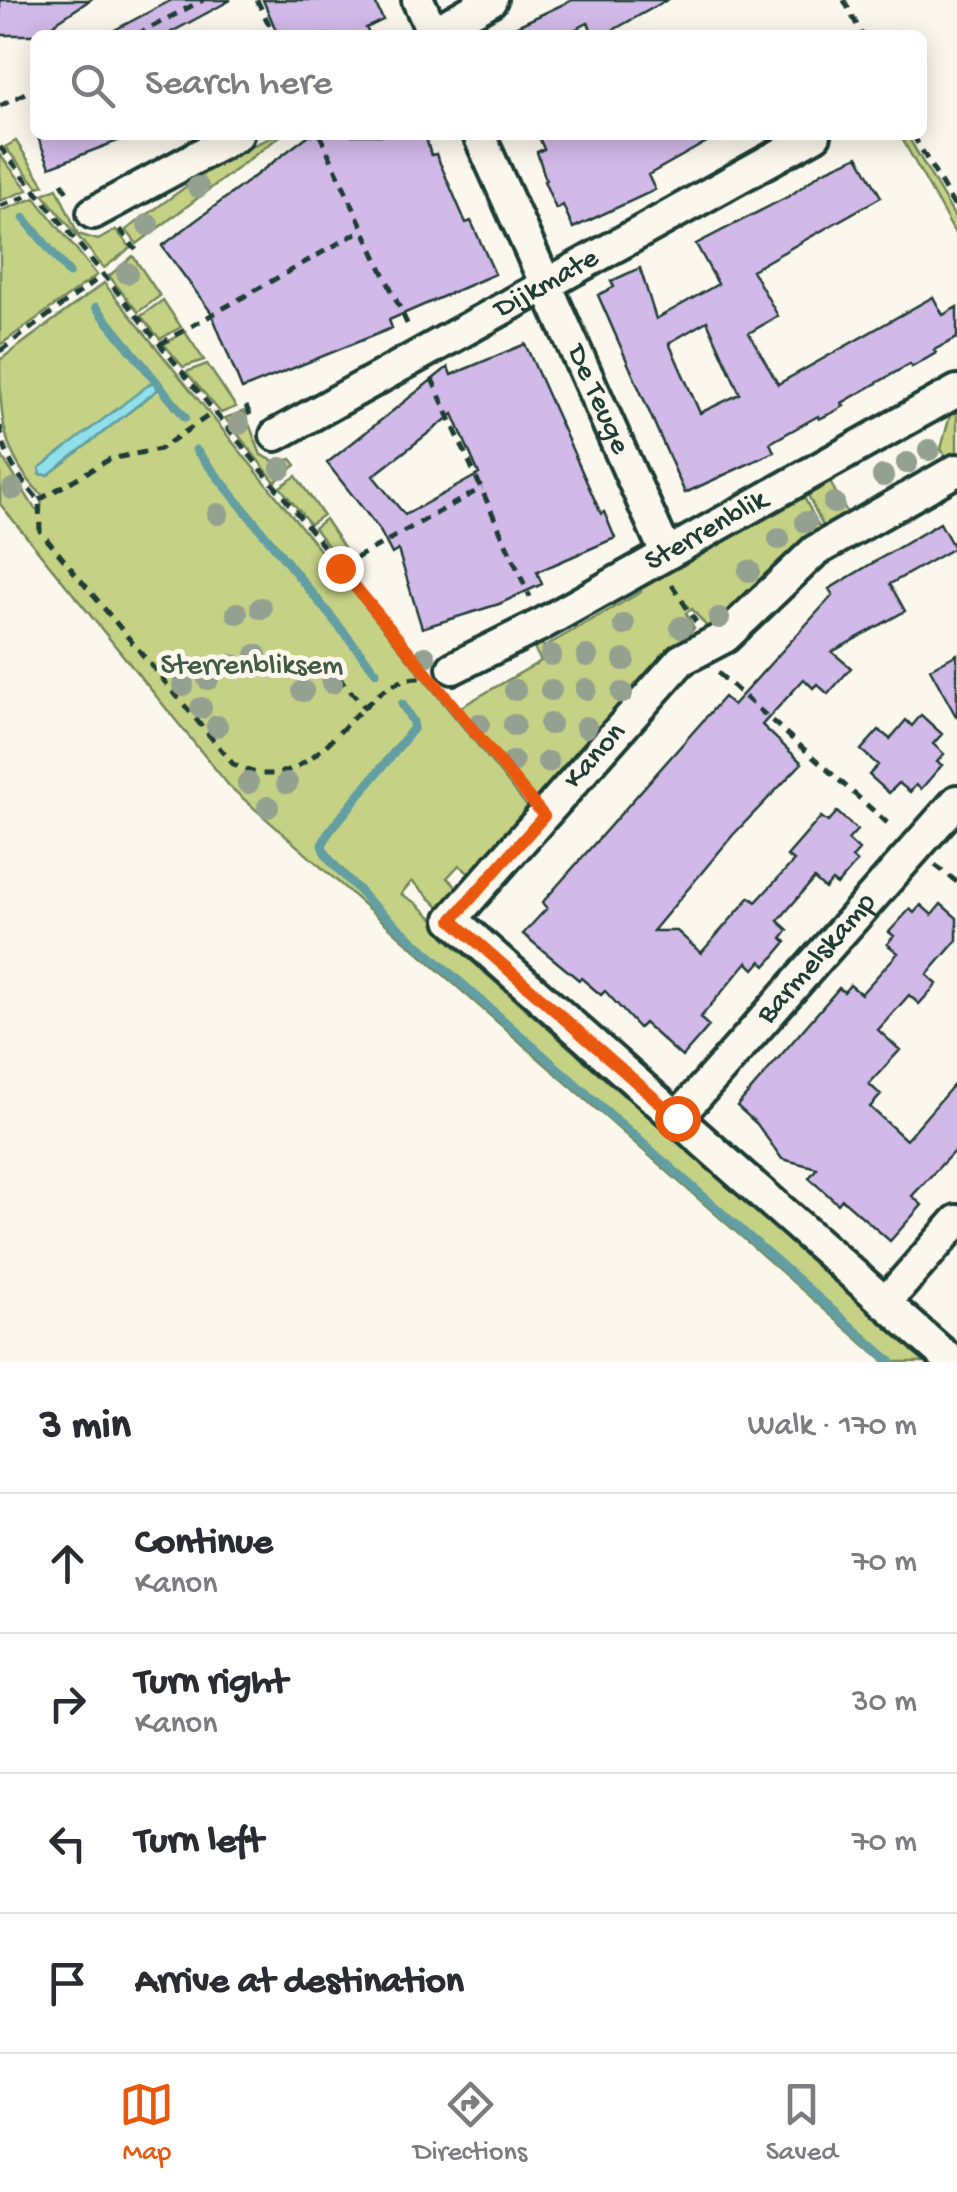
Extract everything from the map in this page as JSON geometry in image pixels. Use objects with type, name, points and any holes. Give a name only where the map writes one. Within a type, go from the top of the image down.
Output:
[{"type":"street","points":[[418,0],[430,30]]},
{"type":"street","points":[[439,30],[491,0]]},
{"type":"street","points":[[93,213],[228,140]]},
{"type":"street","name":"De Teuge","points":[[481,140],[666,553]]},
{"type":"street","name":"Dijkmate","points":[[276,435],[806,140]]},
{"type":"street","name":"Sterrenblik","points":[[447,680],[957,390]]},
{"type":"street","name":"Kanon","points":[[952,1362],[452,920],[681,660],[725,636],[814,551],[957,470]]},
{"type":"street","name":"Barmelskamp","points":[[677,1118],[957,801]]},
{"type":"street","points":[[885,1303],[957,1221]]},
{"type":"path","points":[[146,30],[203,0]]},
{"type":"path","points":[[258,0],[272,30]]},
{"type":"path","points":[[844,0],[859,30]]},
{"type":"path","points":[[0,106],[30,91]]},
{"type":"path","points":[[917,140],[957,211]]},
{"type":"path","points":[[0,147],[432,680],[416,676],[401,680],[332,742],[288,769],[270,774],[249,773],[232,764],[40,531],[38,500],[6,458],[0,426]]},
{"type":"path","points":[[0,206],[36,192]]},
{"type":"path","points":[[160,344],[362,230]]},
{"type":"path","points":[[0,351],[104,275]]},
{"type":"path","points":[[38,500],[110,459],[160,450],[214,412]]},
{"type":"path","points":[[340,568],[482,488]]},
{"type":"path","points":[[666,553],[666,575],[701,648],[915,848],[957,882]]},
{"type":"path","points":[[305,666],[335,673],[366,708]]},
{"type":"path","points":[[447,680],[544,816]]},
{"type":"green space","points":[[265,140],[275,140],[137,244],[126,230],[227,157]]},
{"type":"green space","points":[[903,140],[910,140],[952,212],[957,237]]},
{"type":"green space","points":[[16,141],[44,185],[38,187],[5,147]]},
{"type":"green space","points":[[0,155],[28,190],[0,201]]},
{"type":"green space","points":[[57,188],[78,234],[98,240],[116,230],[131,248],[104,268],[43,194]]},
{"type":"green space","points":[[35,198],[97,275],[0,345],[0,211]]},
{"type":"green space","points":[[133,256],[160,296],[138,312],[109,276]]},
{"type":"green space","name":"Sterrenbliksem","points":[[104,283],[531,811],[473,877],[459,865],[447,878],[461,891],[443,911],[412,881],[401,894],[442,926],[443,936],[624,1096],[638,1096],[701,1152],[702,1164],[831,1279],[844,1278],[911,1338],[911,1350],[925,1362],[884,1362],[230,787],[0,504],[0,453],[35,509],[41,510],[42,495],[18,465],[6,433],[0,360]],"holes":[[[155,381],[160,388],[48,475],[40,474]]]},
{"type":"green space","points":[[163,300],[181,327],[160,339],[141,316]]},
{"type":"green space","points":[[185,332],[204,360],[183,367],[164,344]]},
{"type":"green space","points":[[207,364],[236,407],[221,413],[186,372]]},
{"type":"green space","points":[[957,410],[957,462],[951,465],[941,449],[950,415]]},
{"type":"green space","points":[[244,411],[261,455],[278,463],[291,459],[296,465],[275,482],[225,418]]},
{"type":"green space","points":[[296,476],[323,515],[310,524],[280,487]]},
{"type":"green space","points":[[830,482],[852,521],[827,535],[808,495]]},
{"type":"green space","points":[[804,497],[824,537],[711,632],[692,609],[686,613],[694,628],[538,804],[459,708],[541,661],[530,641],[537,638],[544,647],[641,592],[639,587],[713,544],[721,535],[732,537]]},
{"type":"green space","points":[[325,519],[349,555],[340,561],[314,528]]},
{"type":"water","points":[[155,380],[161,387],[48,475],[40,474],[39,468]]},
{"type":"building","points":[[0,0],[90,0],[45,30],[30,30],[30,35],[0,35]]},
{"type":"building","points":[[172,0],[231,0],[175,30],[115,30]]},
{"type":"building","points":[[263,0],[374,0],[383,20],[367,30],[276,30]]},
{"type":"building","points":[[572,0],[667,0],[613,30],[592,30],[588,23],[574,30],[509,30]]},
{"type":"building","points":[[39,140],[120,140],[50,167]]},
{"type":"building","points":[[302,140],[426,140],[495,274],[389,320],[392,328],[242,389],[211,312],[162,246]]},
{"type":"building","points":[[540,140],[710,140],[648,175],[655,190],[573,228],[563,205],[556,209],[544,181],[537,152],[544,149]]},
{"type":"building","points":[[858,156],[881,197],[752,270],[778,316],[749,333],[778,384],[933,297],[943,315],[957,307],[957,338],[912,367],[910,364],[842,403],[844,406],[832,413],[819,419],[818,416],[770,443],[774,452],[685,493],[598,295],[614,287],[611,281],[640,268],[656,319],[718,284],[696,244],[791,195],[822,172]],"holes":[[[707,321],[740,394],[700,413],[669,343]]]},
{"type":"building","points":[[525,344],[615,538],[537,572],[542,584],[499,604],[422,628],[398,550],[392,554],[379,529],[327,463],[448,367],[451,375]],"holes":[[[453,414],[479,474],[405,515],[373,476]]]},
{"type":"building","points":[[940,523],[954,548],[890,584],[905,611],[832,652],[851,668],[828,694],[804,679],[762,725],[802,763],[733,835],[653,931],[677,931],[701,953],[750,897],[756,902],[794,861],[787,856],[821,817],[828,822],[837,812],[857,830],[848,840],[859,850],[852,858],[857,862],[837,885],[832,881],[825,889],[814,879],[778,921],[788,930],[782,938],[786,942],[766,966],[761,961],[754,969],[747,962],[700,1018],[709,1026],[682,1057],[644,1023],[639,1028],[605,991],[601,995],[579,980],[523,934],[547,908],[542,903],[724,697],[733,705],[833,595],[829,589]]},
{"type":"building","points":[[957,654],[957,718],[930,669]]},
{"type":"building","points":[[921,715],[942,734],[933,744],[944,754],[937,762],[942,765],[921,789],[916,785],[910,792],[899,783],[889,793],[869,775],[878,765],[861,750],[879,730],[890,739],[906,720],[912,726]]},
{"type":"building","points":[[941,904],[957,918],[957,940],[927,975],[937,984],[919,1004],[909,995],[878,1030],[900,1050],[869,1084],[881,1095],[870,1107],[906,1140],[957,1081],[957,1148],[912,1196],[922,1205],[890,1241],[842,1199],[838,1204],[809,1178],[817,1168],[782,1159],[757,1124],[737,1106],[839,988],[844,992],[850,985],[861,994],[898,953],[887,944],[894,936],[889,932],[910,909],[914,913],[921,905],[932,915]]},
{"type":"waterway","points":[[24,218],[69,273]]},
{"type":"waterway","points":[[96,307],[185,417]]},
{"type":"waterway","points":[[196,450],[376,672]]},
{"type":"waterway","points":[[402,704],[413,729],[329,832],[322,845],[329,859],[368,901],[891,1362]]},
{"type":"route","points":[[340,568],[544,816],[452,920],[677,1118]]}]
